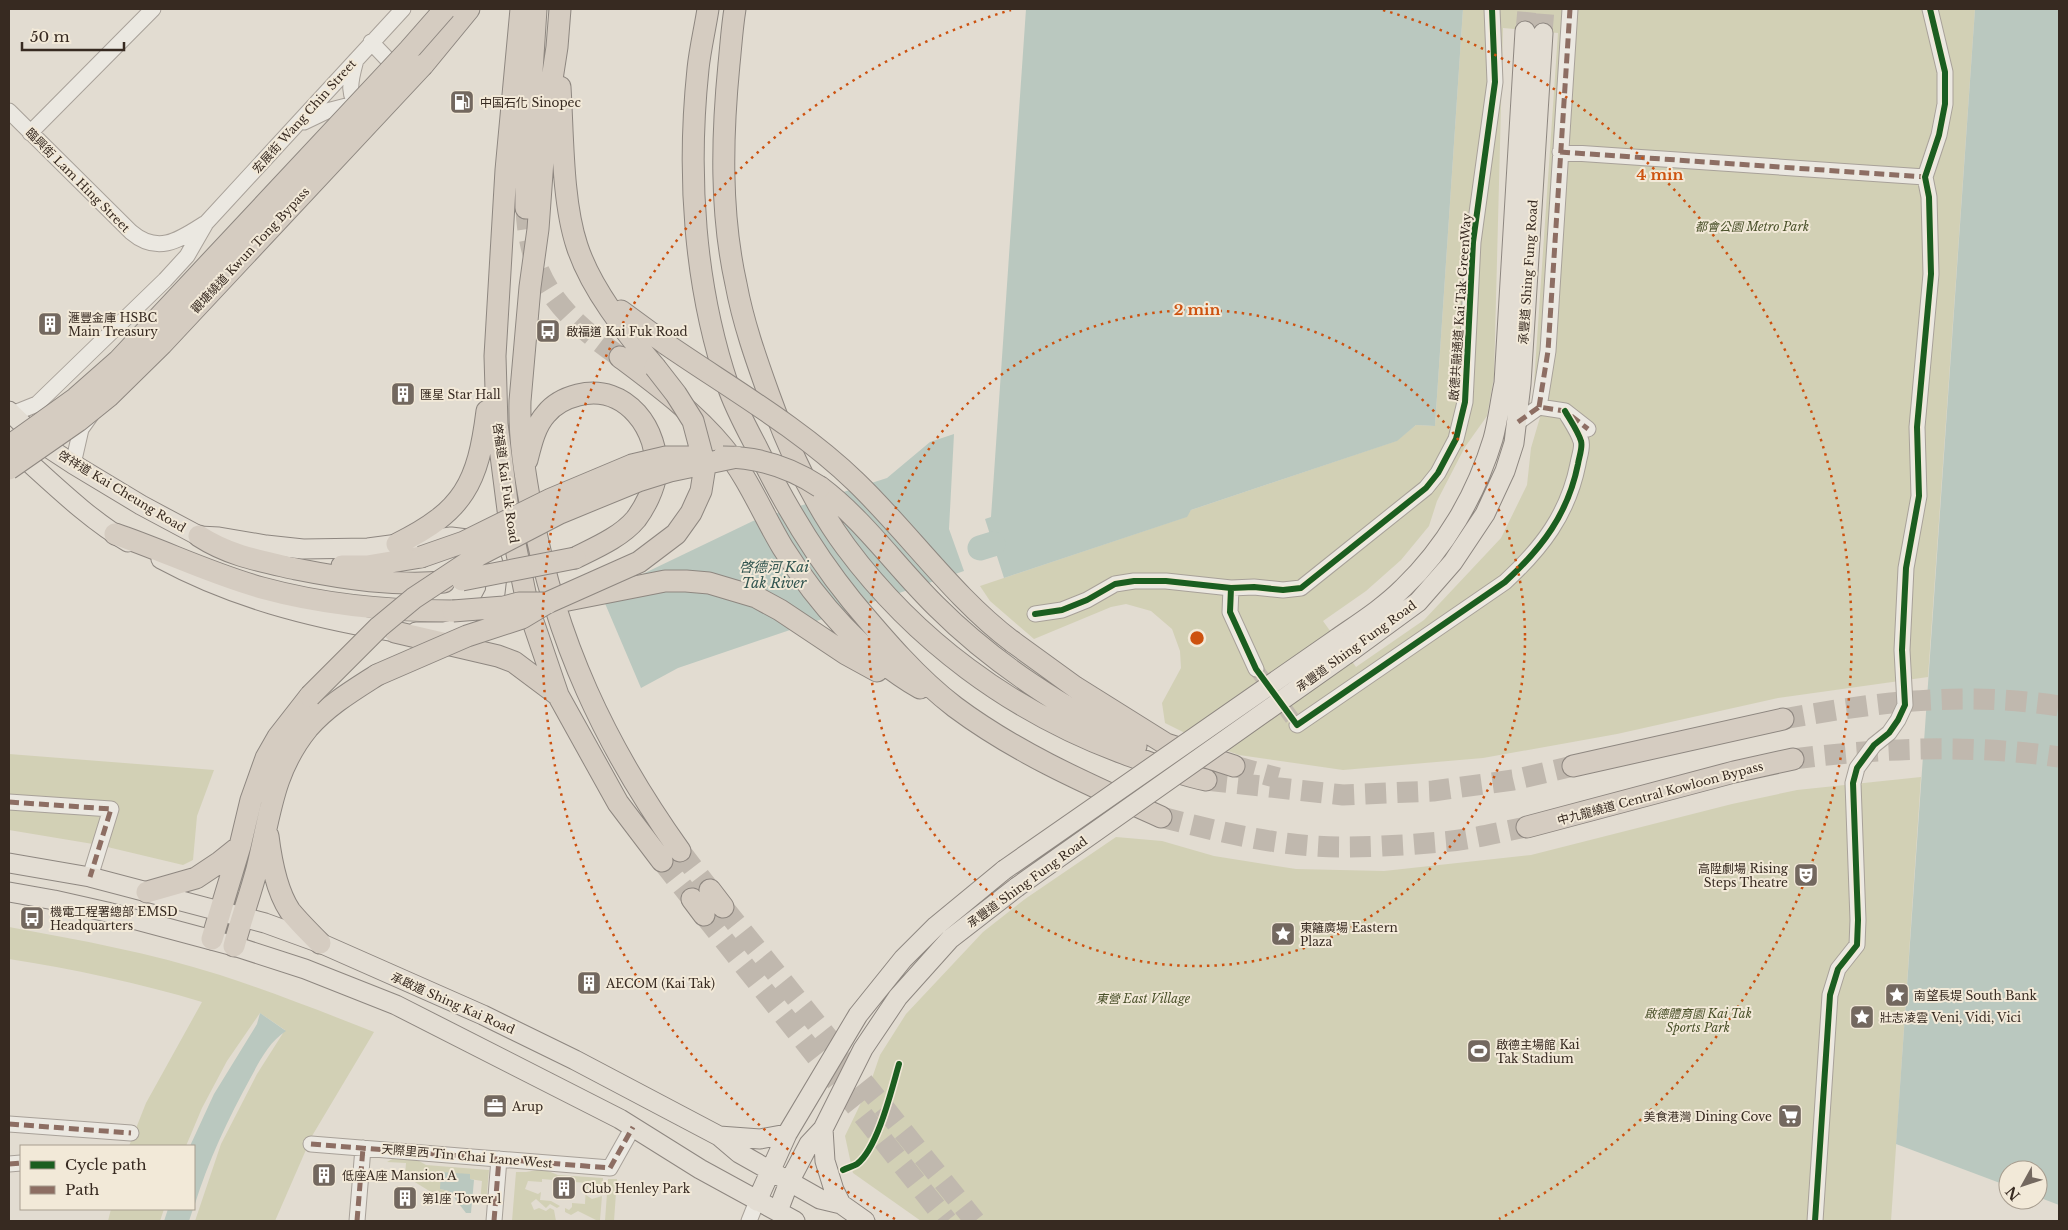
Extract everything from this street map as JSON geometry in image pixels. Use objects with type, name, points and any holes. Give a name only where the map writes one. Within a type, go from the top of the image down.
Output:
[{"type":"highway","name":"觀塘繞道 Kwun Tong Bypass","points":[[9,446],[76,398],[144,335],[445,9]]},
{"type":"highway","name":"觀塘繞道 Kwun Tong Bypass","points":[[9,469],[78,421],[109,396],[162,344],[423,65],[470,9]]},
{"type":"highway","name":"啓福道 Kai Fuk Road","points":[[521,9],[506,170],[495,356],[496,424],[508,510],[528,607],[558,695],[618,803],[662,861]]},
{"type":"highway","points":[[526,208],[526,164],[536,9]]},
{"type":"highway","name":"啓福道 Kai Fuk Road","points":[[560,9],[557,46],[546,118],[538,229],[530,287],[520,401],[519,419],[524,472],[545,573],[577,668],[620,759],[680,850]]},
{"type":"highway","points":[[708,9],[698,66],[694,114],[693,166],[698,251],[717,350],[729,388],[758,452],[789,512],[839,585],[884,638],[925,680],[955,706],[1010,743],[1048,764],[1161,817]]},
{"type":"highway","points":[[292,568],[367,566],[421,557],[464,542],[552,499],[632,465],[666,457],[730,452],[787,468],[806,478],[828,493],[870,533],[937,607],[987,652],[1056,701],[1179,768],[1206,780],[1183,775],[1088,740],[1051,722],[994,689],[957,662],[882,589],[846,546],[821,508],[787,442],[750,337],[736,286],[730,251],[724,168],[725,104],[735,9]]},
{"type":"highway","points":[[234,946],[257,868],[266,823],[283,767],[294,747],[327,709],[377,675],[467,636],[522,618],[547,603],[639,562],[676,534],[691,513],[700,491],[705,466],[693,421],[676,394],[638,348],[601,294],[577,245],[570,214],[557,46]]},
{"type":"highway","points":[[601,294],[635,323],[768,413],[826,456],[880,506],[975,609],[1013,642],[1075,687],[1166,744],[1234,766]]},
{"type":"highway","points":[[398,544],[445,516],[460,498],[472,477],[484,436],[495,356]]},
{"type":"highway","points":[[620,358],[681,405],[730,452],[784,549],[854,650]]},
{"type":"highway","points":[[199,536],[215,546],[255,561],[344,579],[412,584],[462,580],[575,558],[611,539],[635,520],[648,499],[656,476],[654,446],[641,418],[626,403],[606,395],[583,394],[562,401],[540,421],[529,451],[524,472]]},
{"type":"highway","points":[[212,939],[240,846],[251,800],[266,758],[278,737],[310,696],[379,627],[414,598],[479,554],[560,513],[638,481],[730,452]]},
{"type":"highway","points":[[116,534],[197,567],[261,588],[330,604],[416,611],[453,611],[504,607],[519,603],[547,603],[665,581],[708,583],[756,597],[854,650],[915,690],[955,706]]},
{"type":"highway","points":[[395,632],[498,656],[514,662],[558,695]]},
{"type":"highway","points":[[1573,766],[1783,719]]},
{"type":"highway","name":"中九龍繞道 Central Kowloon Bypass","points":[[1527,827],[1708,779],[1793,760]]},
{"type":"highway","points":[[266,823],[269,850],[282,895],[290,910],[320,943]]},
{"type":"highway","points":[[147,892],[196,878],[240,846]]},
{"type":"main road","name":"承豐道 Shing Fung Road","points":[[757,1201],[787,1134],[858,1015],[903,959],[936,926],[1004,870],[1341,647],[1418,602],[1453,562],[1484,514],[1505,471],[1514,443],[1518,422],[1534,32],[1504,382],[1493,437],[1484,466],[1449,534],[1438,550],[1402,589],[1341,647],[1017,887],[950,939],[898,997],[862,1050],[823,1129],[809,1144],[789,1182],[776,1216]]},
{"type":"main road","name":"啓祥道 Kai Cheung Road","points":[[10,413],[44,444],[72,464],[141,505],[199,536],[219,536],[266,545],[303,549],[344,549],[451,537],[466,539],[482,547],[495,568],[497,585],[486,610],[470,623],[457,629],[444,632],[395,632]]},
{"type":"main road","points":[[9,446],[55,486],[116,534],[191,576],[286,610],[395,632]]},
{"type":"main road","name":"承啟道 Shing Kai Road","points":[[9,863],[90,877],[242,917],[320,943],[500,1023],[575,1060],[719,1136],[739,1153],[820,1198],[841,1204],[865,1221]]},
{"type":"main road","name":"承啟道 Shing Kai Road","points":[[9,892],[63,902],[212,939],[305,969],[396,1004],[533,1073],[633,1127],[700,1169],[757,1201],[776,1216],[794,1221]]},
{"type":"main road","points":[[823,1129],[825,1161],[834,1190],[841,1204]]},
{"type":"main road","points":[[719,1136],[756,1139],[787,1134]]},
{"type":"street","points":[[30,132],[152,9]]},
{"type":"street","name":"宏展街 Wang Chin Street","points":[[206,223],[403,9]]},
{"type":"street","points":[[371,42],[393,64],[398,65],[404,62],[453,9]]},
{"type":"street","name":"啟德共融通道 Kai Tak GreenWay","points":[[1035,614],[1062,610],[1087,600],[1115,584],[1134,581],[1166,581],[1230,588],[1254,587],[1283,590],[1301,588],[1426,488],[1438,473],[1456,439],[1465,402],[1474,242],[1495,82],[1492,9]]},
{"type":"street","points":[[1539,407],[1548,351],[1570,9]]},
{"type":"street","points":[[1815,1221],[1830,995],[1838,969],[1857,945],[1858,920],[1853,783],[1857,768],[1874,745],[1889,733],[1905,705],[1902,650],[1906,568],[1919,496],[1917,427],[1931,274],[1929,197],[1925,177],[1939,134],[1945,104],[1945,72],[1930,9]]},
{"type":"street","points":[[72,464],[81,429],[89,417],[143,370],[336,161],[373,124],[354,104],[350,91],[356,58]]},
{"type":"street","points":[[296,126],[328,111],[354,104]]},
{"type":"street","name":"臨興街 Lam Hing Street","points":[[9,112],[131,232],[143,241],[158,244],[174,242],[206,223]]},
{"type":"street","points":[[296,126],[304,125],[316,128],[336,161]]},
{"type":"street","points":[[1560,152],[1925,177]]},
{"type":"street","points":[[10,413],[37,404],[100,344],[187,256],[206,223]]},
{"type":"street","points":[[100,344],[96,358],[101,366],[108,368],[119,366],[143,370]]},
{"type":"street","points":[[1518,422],[1539,407],[1565,411],[1588,429]]},
{"type":"street","points":[[1296,725],[1505,582],[1532,557],[1550,534],[1576,476],[1582,443],[1565,411]]},
{"type":"street","points":[[1230,588],[1230,612],[1256,670]]},
{"type":"street","points":[[9,802],[111,809],[90,877]]},
{"type":"street","points":[[9,1124],[131,1133]]},
{"type":"street","name":"天際里西 Tin Chai Lane West","points":[[311,1144],[610,1168],[633,1127]]},
{"type":"street","points":[[357,1221],[363,1148]]},
{"type":"street","points":[[494,1221],[499,1159]]},
{"type":"street","points":[[749,1221],[757,1201]]},
{"type":"green space","name":"都會公園 Metro Park","points":[[1463,9],[1975,9],[1928,677],[1778,698],[1617,734],[1483,758],[1343,770],[1239,755],[1203,742],[1165,723],[1162,703],[1181,668],[1180,651],[1172,629],[1151,611],[1126,604],[1111,607],[1034,639],[990,601],[980,586],[1186,517],[1191,510],[1396,441],[1416,425],[1435,426]],"holes":[[[1503,28],[1558,33],[1534,383],[1541,395],[1546,397],[1531,448],[1527,485],[1501,538],[1424,620],[1356,667],[1323,621],[1366,591],[1401,560],[1429,526],[1437,501],[1465,447],[1487,416],[1494,377]]]},
{"type":"green space","points":[[9,754],[214,770],[197,816],[193,860],[183,865],[99,845],[9,830]]},
{"type":"green space","name":"啟德體育園 Kai Tak Sports Park","points":[[1921,777],[1891,1221],[921,1221],[853,1173],[845,1136],[870,1084],[880,1055],[906,1014],[983,932],[1025,899],[1116,837],[1162,841],[1214,856],[1296,869],[1384,871],[1531,855],[1732,804],[1797,790]]},
{"type":"green space","points":[[9,927],[115,948],[194,967],[259,988],[374,1032],[312,1136],[275,1221],[195,1221],[221,1144],[257,1074],[285,1030],[260,1013],[227,1061],[202,1108],[186,1145],[129,1145],[146,1103],[202,1002],[106,977],[9,959]]},
{"type":"green space","points":[[394,1158],[414,1158],[426,1165],[489,1170],[486,1203],[480,1203],[482,1181],[470,1179],[440,1189],[449,1191],[447,1195],[431,1192],[405,1176],[406,1163],[387,1162]]},
{"type":"green space","points":[[543,1169],[558,1175],[603,1178],[602,1193],[601,1187],[588,1186],[586,1195],[592,1199],[602,1196],[600,1220],[598,1221],[578,1211],[571,1215],[565,1212],[565,1208],[569,1210],[572,1207],[572,1203],[585,1204],[586,1183],[542,1179],[542,1182],[528,1181],[525,1189],[538,1194],[541,1192],[540,1200],[551,1201],[560,1206],[557,1208],[550,1204],[546,1208],[536,1199],[531,1203],[534,1210],[539,1208],[546,1211],[550,1208],[554,1210],[556,1221],[512,1221],[516,1172]]},
{"type":"green space","points":[[608,1179],[617,1179],[614,1221],[605,1221]]},
{"type":"green space","points":[[111,1210],[164,1210],[160,1221],[108,1221]]},
{"type":"water","points":[[1026,9],[1463,9],[1435,426],[1416,425],[1397,441],[1191,510],[1187,517],[1004,578],[985,519],[991,517]]},
{"type":"water","points":[[1975,9],[2059,9],[2059,1205],[2048,1201],[2048,1160],[1998,1160],[1998,1182],[1896,1144]]},
{"type":"water","name":"啓德河 Kai Tak River","points":[[954,434],[949,529],[964,571],[678,668],[641,688],[601,594],[753,521],[887,478],[930,442]]},
{"type":"water","points":[[260,1013],[286,1031],[275,1040],[258,1064],[212,1157],[195,1204],[195,1145],[190,1145],[214,1094],[257,1024]]},
{"type":"water","points":[[441,1172],[470,1174],[470,1179],[474,1180],[471,1213],[466,1213],[449,1191],[440,1189]]},
{"type":"water","points":[[168,1210],[193,1210],[189,1221],[164,1221]]},
{"type":"waterway","name":"啓德河 Kai Tak River","points":[[980,548],[993,544]]},
{"type":"tunnel","points":[[1525,31],[1527,9]]},
{"type":"tunnel","points":[[1543,33],[1545,9]]},
{"type":"tunnel","points":[[526,208],[534,257],[552,295],[581,327],[620,357]]},
{"type":"tunnel","points":[[1256,669],[1297,725]]},
{"type":"tunnel","points":[[1783,719],[1887,703],[1921,700],[1989,699],[2059,706]]},
{"type":"tunnel","points":[[1793,759],[1859,752],[1926,749],[1993,750],[2059,757]]},
{"type":"tunnel","points":[[1234,766],[1278,778]]},
{"type":"tunnel","points":[[1206,780],[1343,795],[1433,791],[1513,780],[1573,766]]},
{"type":"tunnel","points":[[1161,817],[1228,833],[1273,841],[1342,847],[1391,846],[1452,841],[1527,827]]},
{"type":"tunnel","points":[[680,851],[710,890]]},
{"type":"tunnel","points":[[662,861],[692,899]]},
{"type":"tunnel","points":[[723,907],[975,1221]]},
{"type":"tunnel","points":[[704,915],[947,1221]]},
{"type":"marked path","points":[[1539,407],[1548,351],[1570,9]]},
{"type":"marked path","points":[[1560,152],[1925,177]]},
{"type":"marked path","points":[[1518,422],[1539,407],[1565,411],[1588,429]]},
{"type":"marked path","points":[[9,802],[111,809],[90,877]]},
{"type":"marked path","points":[[9,1124],[131,1133]]},
{"type":"marked path","points":[[311,1144],[610,1168],[633,1127]]},
{"type":"marked path","points":[[357,1221],[363,1148]]},
{"type":"marked path","points":[[494,1221],[499,1159]]},
{"type":"marked path","points":[[9,1164],[20,1163]]},
{"type":"cycle path","points":[[1035,614],[1062,610],[1087,600],[1115,584],[1134,581],[1166,581],[1231,588],[1254,587],[1283,590],[1301,588],[1426,488],[1438,473],[1456,439],[1465,402],[1473,242],[1495,82],[1492,9]]},
{"type":"cycle path","points":[[1815,1221],[1830,995],[1838,969],[1857,945],[1858,920],[1853,783],[1857,768],[1874,745],[1889,733],[1905,705],[1902,650],[1906,568],[1919,496],[1917,427],[1931,274],[1929,197],[1925,177],[1939,135],[1945,104],[1945,72],[1930,9]]},
{"type":"cycle path","points":[[1231,588],[1230,612],[1256,669],[1297,725],[1505,582],[1531,556],[1552,529],[1568,499],[1574,482],[1581,441],[1565,411]]},
{"type":"cycle path","points":[[843,1170],[857,1164],[865,1156],[878,1132],[899,1064]]},
{"type":"place","name":"中国石化 Sinopec","points":[[462,102]]},
{"type":"place","name":"滙豐金庫 HSBC Main Treasury","points":[[50,324]]},
{"type":"place","name":"啟福道 Kai Fuk Road","points":[[548,331]]},
{"type":"place","name":"匯星 Star Hall","points":[[403,394]]},
{"type":"place","name":"高陞劇場 Rising Steps Theatre","points":[[1806,875]]},
{"type":"place","name":"機電工程署總部 EMSD Headquarters","points":[[32,918]]},
{"type":"place","name":"東籬廣場 Eastern Plaza","points":[[1283,934]]},
{"type":"place","name":"AECOM (Kai Tak)","points":[[589,983]]},
{"type":"place","name":"南望長堤 South Bank","points":[[1897,995]]},
{"type":"place","name":"壯志凌雲 Veni, Vidi, Vici","points":[[1862,1017]]},
{"type":"place","name":"啟德主場館 Kai Tak Stadium","points":[[1479,1051]]},
{"type":"place","name":"Arup","points":[[495,1106]]},
{"type":"place","name":"美食港灣 Dining Cove","points":[[1790,1116]]},
{"type":"place","name":"低座A座 Mansion A","points":[[324,1175]]},
{"type":"place","name":"Club Henley Park","points":[[564,1188]]},
{"type":"place","name":"第1座 Tower 1","points":[[405,1198]]},
{"type":"park label","name":"東營 East Village","points":[[1143,998]]}]
